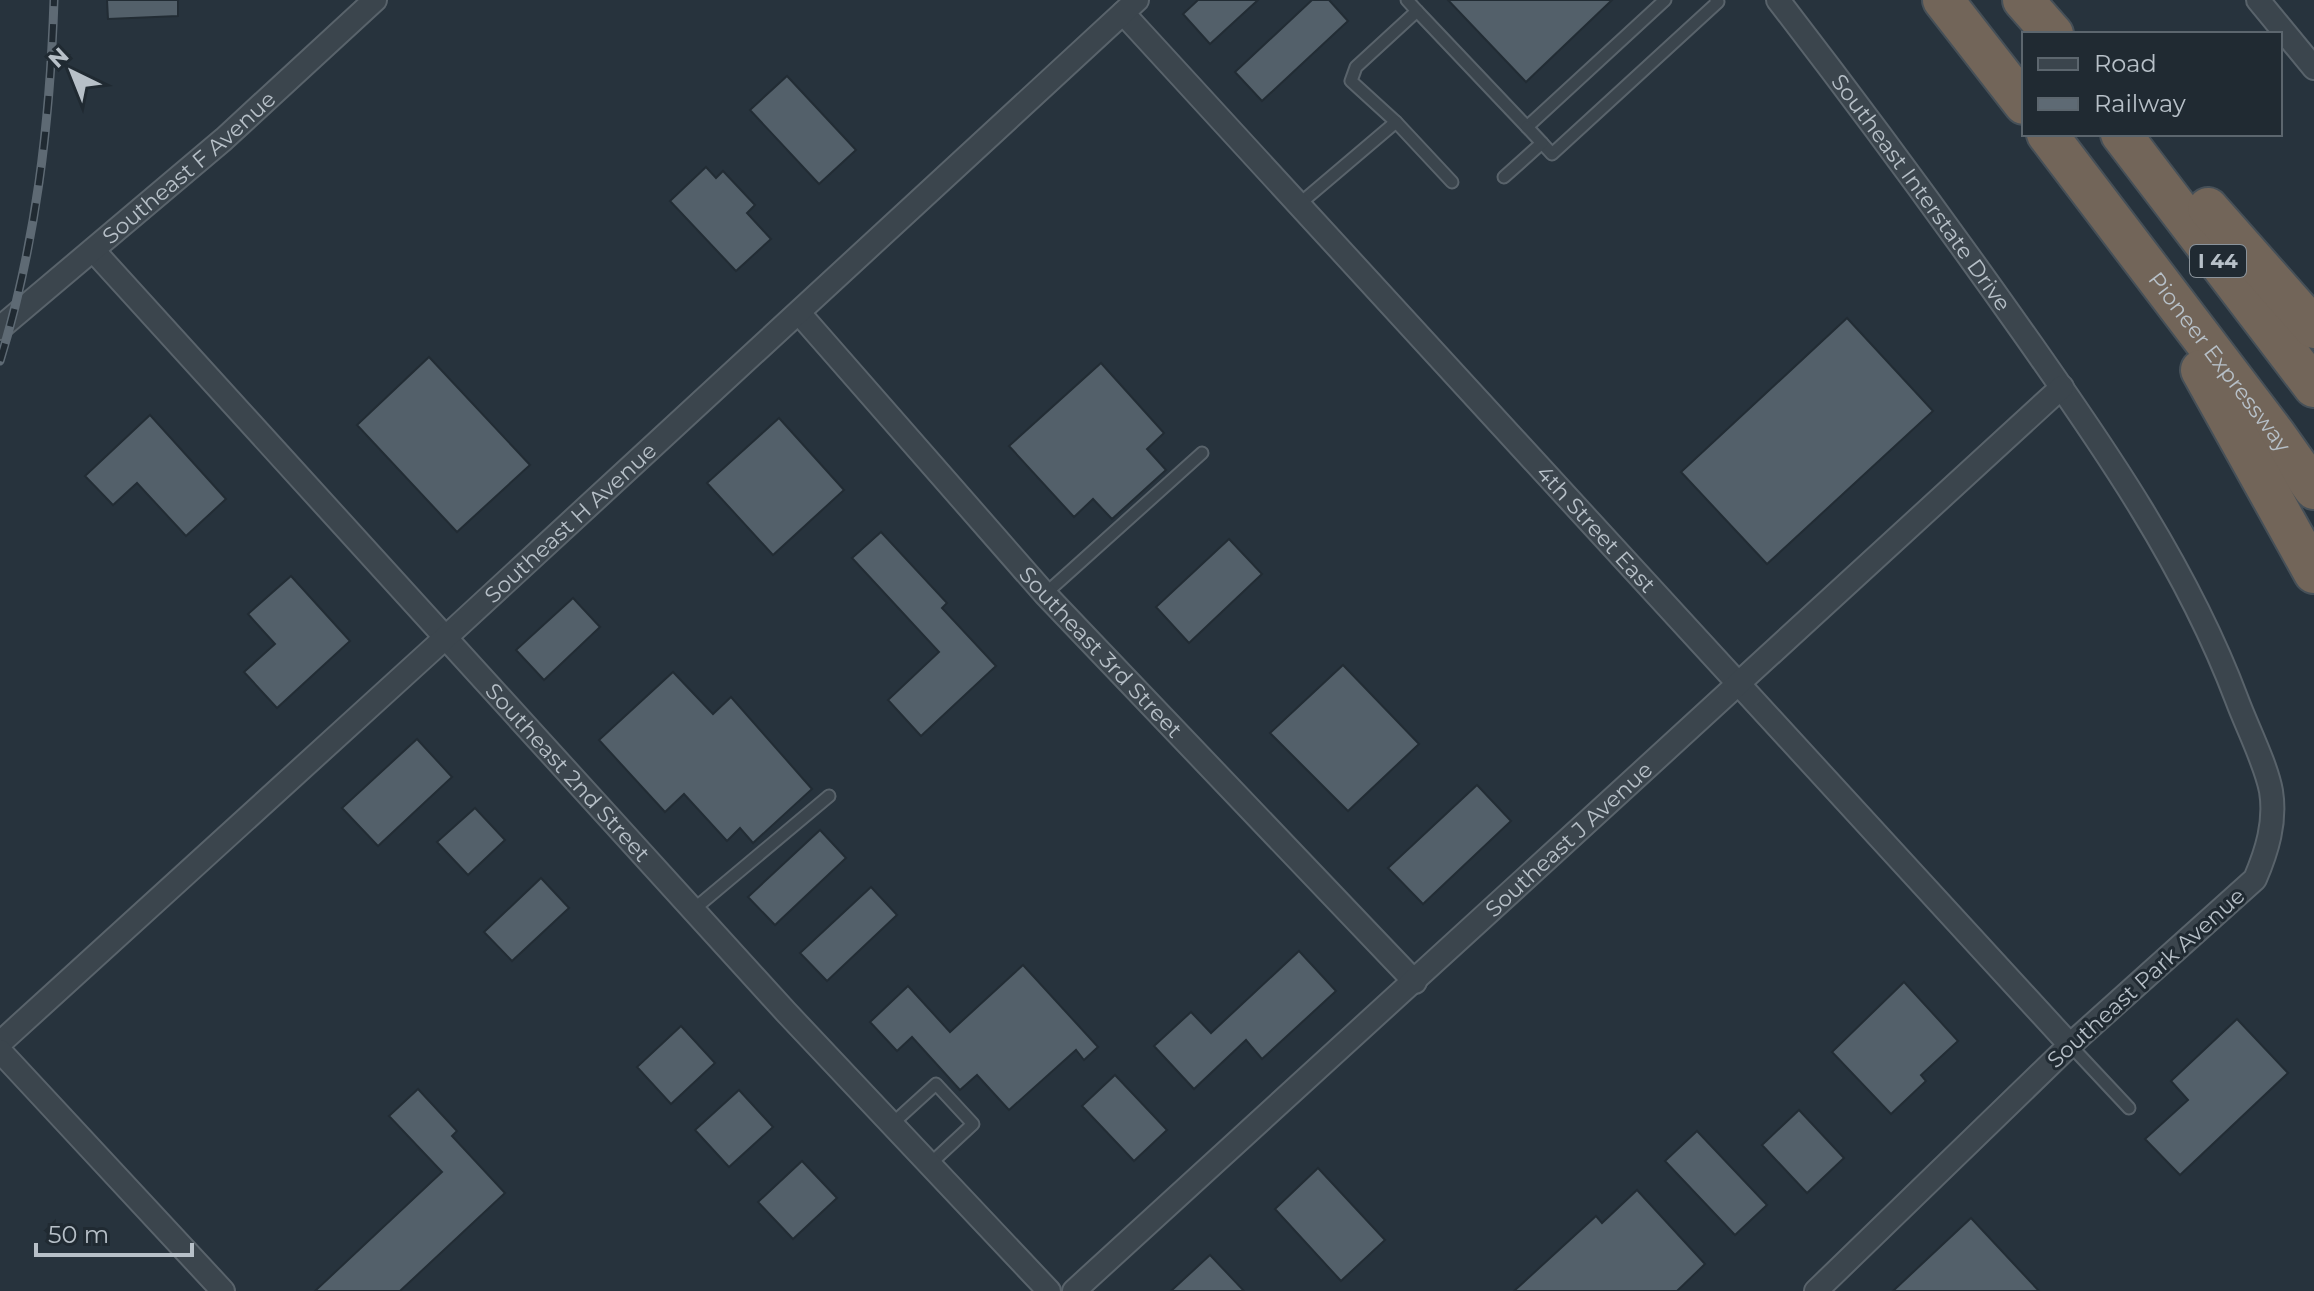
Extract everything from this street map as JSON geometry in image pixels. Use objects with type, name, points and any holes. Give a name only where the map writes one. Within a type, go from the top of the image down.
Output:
[{"type":"highway","points":[[1943,0],[2022,101]]},
{"type":"highway","points":[[2021,0],[2044,32]]},
{"type":"highway","points":[[2021,0],[2051,32]]},
{"type":"highway","name":"I 44","points":[[2049,136],[2125,234]]},
{"type":"highway","name":"I 44","points":[[2123,136],[2314,387]]},
{"type":"highway","points":[[2144,136],[2314,328]]},
{"type":"highway","points":[[2125,234],[2314,573]]},
{"type":"highway","name":"Pioneer Expressway","points":[[2125,234],[2314,489]]},
{"type":"street","name":"Southeast F Avenue","points":[[0,328],[224,139],[375,0]]},
{"type":"street","name":"Southeast Interstate Drive","points":[[1778,0],[1904,164],[2062,387]]},
{"type":"street","points":[[2258,0],[2314,68]]},
{"type":"street","name":"4th Street East","points":[[1130,7],[1297,206],[1895,851],[2070,1045]]},
{"type":"street","name":"Southeast H Avenue","points":[[0,1043],[1130,7]]},
{"type":"street","name":"Southeast 2nd Street","points":[[93,250],[693,910],[1049,1291]]},
{"type":"street","name":"Southeast 3rd Street","points":[[799,313],[1045,594],[1415,982]]},
{"type":"street","name":"Southeast J Avenue","points":[[1074,1291],[2062,387]]},
{"type":"street","name":"Southeast Park Avenue","points":[[1816,1291],[2070,1045],[2255,879],[2266,854],[2273,818],[2271,789],[2219,650],[2144,512],[2062,387]]},
{"type":"street","points":[[0,1051],[223,1291]]},
{"type":"lane","points":[[1407,0],[1552,154],[1718,2],[1716,0]]},
{"type":"lane","points":[[1527,127],[1665,0]]},
{"type":"lane","points":[[1417,11],[1356,67],[1351,81],[1396,122],[1452,182]]},
{"type":"lane","points":[[1297,206],[1396,122]]},
{"type":"lane","points":[[1504,177],[1542,143]]},
{"type":"lane","points":[[1045,594],[1202,453]]},
{"type":"lane","points":[[693,910],[829,796]]},
{"type":"lane","points":[[2070,1045],[2129,1108]]},
{"type":"lane","points":[[892,1124],[936,1084],[973,1124],[930,1164]]},
{"type":"building","points":[[107,0],[178,0],[178,16],[108,19]]},
{"type":"building","points":[[1198,0],[1258,0],[1210,44],[1183,14]]},
{"type":"building","points":[[1312,0],[1329,0],[1348,21],[1262,101],[1235,72]]},
{"type":"building","points":[[1448,0],[1612,0],[1526,82]]},
{"type":"building","points":[[787,76],[856,150],[819,184],[750,110]]},
{"type":"building","points":[[706,167],[716,178],[723,171],[755,205],[747,213],[771,239],[736,271],[670,201]]},
{"type":"building","points":[[1847,318],[1933,411],[1767,564],[1681,472]]},
{"type":"building","points":[[429,357],[530,465],[457,532],[357,425]]},
{"type":"building","points":[[1101,363],[1164,433],[1147,449],[1166,470],[1112,519],[1093,499],[1074,517],[1009,446]]},
{"type":"building","points":[[150,415],[226,499],[186,536],[137,483],[113,505],[85,476]]},
{"type":"building","points":[[779,418],[844,490],[773,555],[707,483]]},
{"type":"building","points":[[881,532],[947,603],[942,608],[996,666],[921,736],[888,700],[939,652],[852,558]]},
{"type":"building","points":[[1229,539],[1262,574],[1189,643],[1156,607]]},
{"type":"building","points":[[291,576],[350,641],[277,708],[244,672],[275,644],[248,614]]},
{"type":"building","points":[[573,598],[600,627],[544,680],[516,650]]},
{"type":"building","points":[[1343,665],[1419,744],[1348,811],[1270,733]]},
{"type":"building","points":[[673,672],[713,714],[731,697],[812,789],[753,843],[740,828],[727,841],[684,794],[665,812],[599,740]]},
{"type":"building","points":[[417,739],[452,777],[378,846],[342,808]]},
{"type":"building","points":[[1477,785],[1511,821],[1423,904],[1388,868]]},
{"type":"building","points":[[475,808],[505,840],[468,875],[437,842]]},
{"type":"building","points":[[820,830],[846,858],[775,925],[748,897]]},
{"type":"building","points":[[541,878],[569,908],[512,961],[484,932]]},
{"type":"building","points":[[871,887],[897,915],[827,981],[800,953]]},
{"type":"building","points":[[1299,951],[1336,991],[1262,1059],[1246,1040],[1194,1089],[1154,1046],[1191,1012],[1211,1033]]},
{"type":"building","points":[[1023,965],[1098,1047],[1084,1060],[1076,1050],[1009,1110],[977,1075],[960,1090],[912,1037],[897,1051],[870,1022],[908,986],[950,1032]]},
{"type":"building","points":[[1904,982],[1958,1041],[1921,1075],[1926,1081],[1891,1114],[1832,1052]]},
{"type":"building","points":[[2237,1019],[2288,1073],[2180,1175],[2145,1139],[2188,1100],[2171,1081]]},
{"type":"building","points":[[681,1026],[715,1063],[671,1104],[637,1067]]},
{"type":"building","points":[[1115,1075],[1167,1130],[1134,1161],[1082,1106]]},
{"type":"building","points":[[418,1089],[457,1131],[452,1136],[505,1193],[400,1291],[315,1291],[442,1172],[389,1116]]},
{"type":"building","points":[[739,1090],[773,1127],[729,1167],[695,1130]]},
{"type":"building","points":[[1799,1110],[1844,1158],[1807,1193],[1762,1145]]},
{"type":"building","points":[[1697,1131],[1767,1205],[1735,1235],[1665,1161]]},
{"type":"building","points":[[802,1161],[837,1198],[793,1239],[758,1202]]},
{"type":"building","points":[[1318,1168],[1385,1240],[1341,1281],[1275,1209]]},
{"type":"building","points":[[1637,1190],[1705,1264],[1677,1291],[1514,1291],[1596,1216],[1602,1223]]},
{"type":"building","points":[[1971,1218],[2039,1291],[1893,1291],[1925,1261]]},
{"type":"building","points":[[1210,1255],[1244,1291],[1171,1291]]},
{"type":"railway","points":[[0,361],[23,272],[39,182],[49,92],[54,0]]}]
